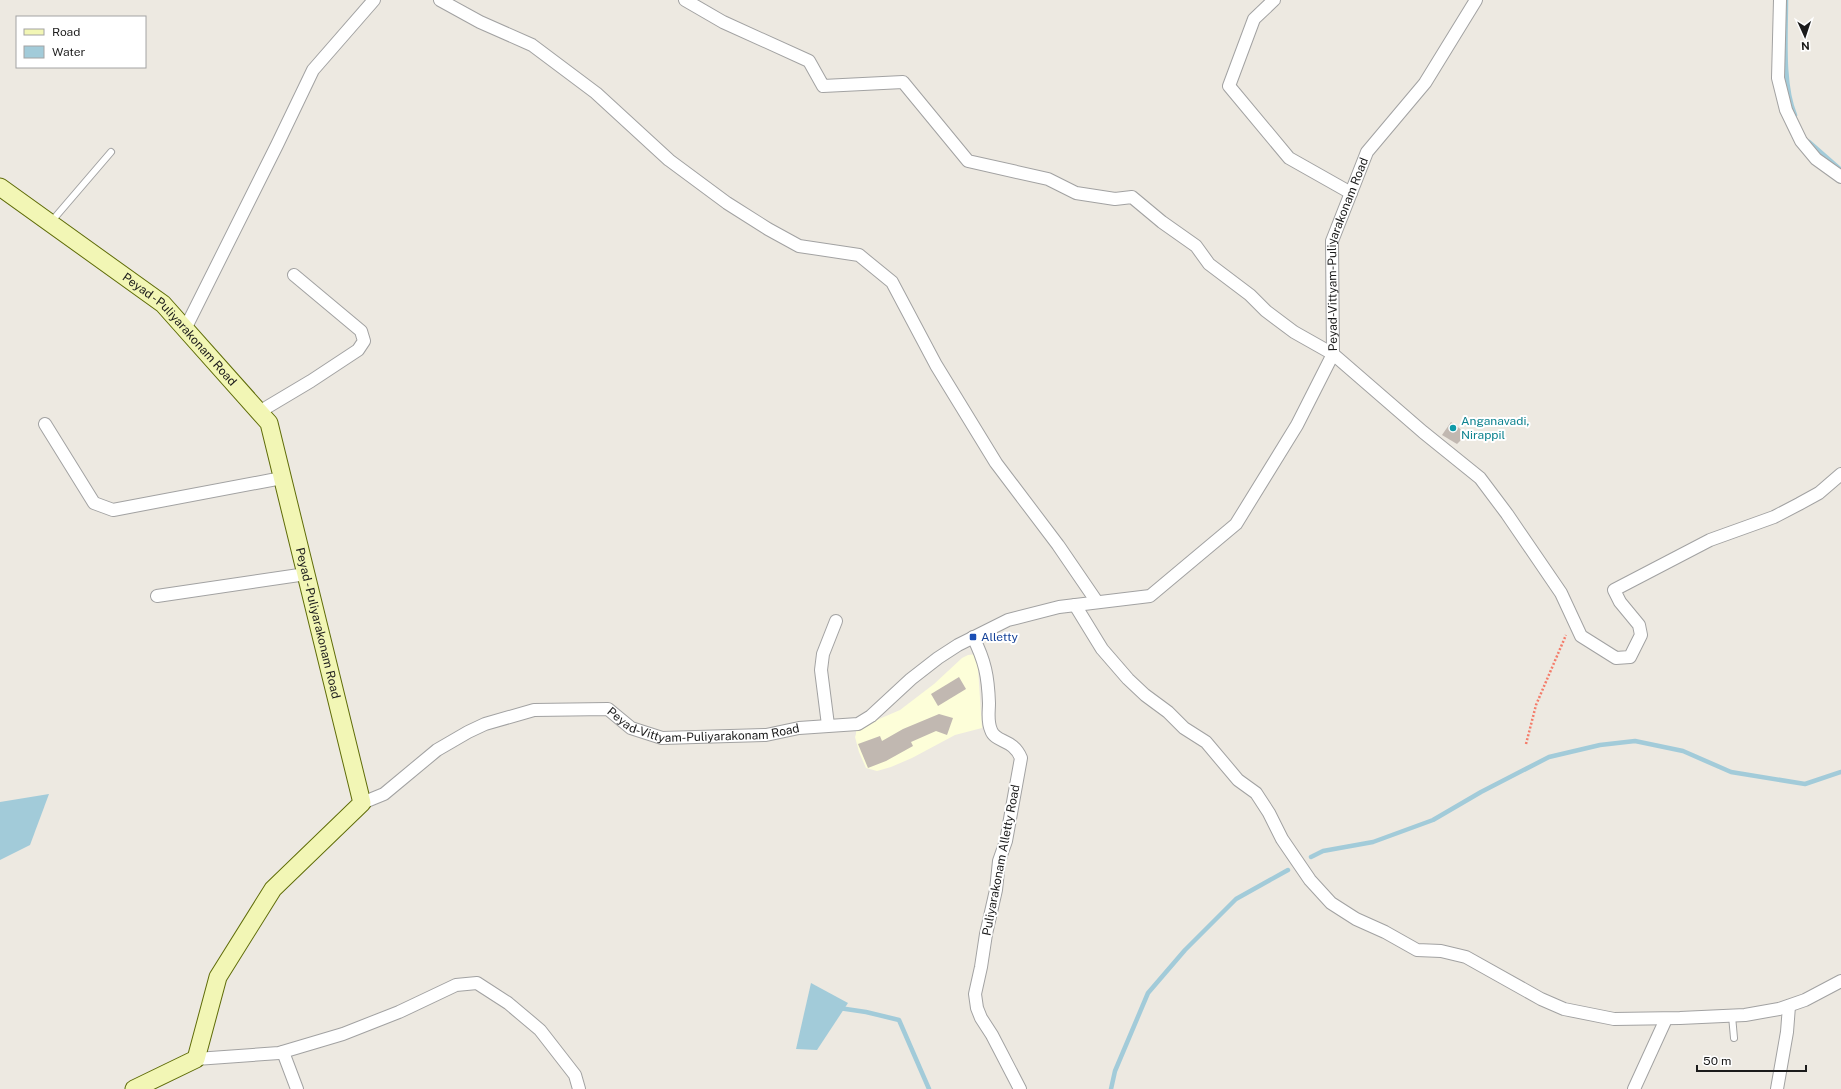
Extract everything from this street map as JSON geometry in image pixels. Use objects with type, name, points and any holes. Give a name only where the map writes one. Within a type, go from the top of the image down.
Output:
[{"type":"main road","name":"Peyad - Puliyarakonam Road","points":[[0,187],[163,304],[269,423],[362,803]]},
{"type":"main road","points":[[134,1089],[196,1059],[218,977],[273,889],[362,803]]},
{"type":"street","points":[[185,329],[274,152],[312,70],[374,0]]},
{"type":"street","points":[[440,0],[480,22],[532,46],[596,93],[669,160],[727,202],[768,229],[799,246],[859,255],[892,282],[936,365],[996,463],[1058,545],[1097,602]]},
{"type":"street","points":[[685,0],[723,22],[809,61],[823,86],[903,82],[968,161],[1048,179],[1076,193],[1115,199],[1132,196],[1162,222],[1196,246],[1209,264],[1250,295],[1266,311],[1294,332],[1333,354],[1422,432],[1480,478],[1507,514],[1561,593],[1581,636],[1616,658],[1630,657],[1641,635],[1639,625],[1620,602],[1614,590],[1710,540],[1774,517],[1819,493],[1841,474]]},
{"type":"street","points":[[1274,0],[1254,19],[1230,86],[1289,158],[1351,193]]},
{"type":"street","name":"Peyad-Vittyam-Puliyarakonam Road","points":[[362,803],[384,794],[438,750],[468,732],[485,724],[534,710],[608,709],[631,728],[662,738],[766,735],[799,728],[858,724],[870,716],[911,679],[938,658],[973,637],[1008,620],[1043,610],[1150,596],[1236,524],[1297,425],[1333,354],[1332,241],[1367,152],[1425,83],[1476,0]]},
{"type":"street","points":[[1780,0],[1778,78],[1786,110],[1801,141],[1816,159],[1841,176]]},
{"type":"street","points":[[260,412],[311,382],[358,350],[364,341],[361,331],[294,276]]},
{"type":"street","points":[[45,424],[94,503],[113,510],[282,478]]},
{"type":"street","points":[[156,596],[306,574]]},
{"type":"street","points":[[1075,605],[1102,649],[1128,679],[1145,695],[1168,712],[1184,728],[1206,742],[1238,780],[1256,793],[1269,813],[1282,839],[1310,880],[1330,903],[1356,919],[1385,932],[1417,950],[1441,951],[1466,957],[1541,999],[1564,1009],[1614,1019],[1666,1019],[1732,1016],[1779,1009],[1789,1006],[1841,981]]},
{"type":"street","points":[[828,725],[821,670],[823,654],[836,621]]},
{"type":"street","name":"Puliyarakonam Alletty Road","points":[[973,637],[984,660],[991,732],[996,737],[1014,746],[1021,758],[1008,828],[999,862],[996,890],[975,994],[977,1008],[981,1018],[992,1035],[1020,1089]]},
{"type":"street","points":[[196,1059],[283,1052],[343,1034],[399,1012],[456,985],[477,983],[508,1002],[540,1030],[575,1075],[579,1089]]},
{"type":"street","points":[[1777,1089],[1787,1032],[1789,1006]]},
{"type":"street","points":[[1634,1089],[1666,1019]]},
{"type":"street","points":[[283,1052],[297,1089]]},
{"type":"lane","points":[[50,223],[111,152]]},
{"type":"lane","points":[[1732,1016],[1734,1038]]},
{"type":"path","points":[[1526,744],[1536,705],[1573,620]]},
{"type":"shaded area","points":[[977,654],[982,728],[955,735],[912,758],[891,767],[877,771],[866,768],[859,752],[855,737],[856,729],[900,710],[934,684],[962,658],[968,655]]},
{"type":"water","points":[[49,794],[30,845],[0,860],[0,802]]},
{"type":"water","points":[[811,983],[848,1003],[817,1050],[796,1049]]},
{"type":"building","name":"Anganavadi, Nirappil","points":[[1451,422],[1467,434],[1457,444],[1442,435]]},
{"type":"building","points":[[959,677],[966,689],[938,706],[931,694]]},
{"type":"building","points":[[939,714],[953,718],[947,735],[936,731],[911,742],[913,746],[886,761],[868,768],[858,744],[880,736],[882,741],[903,729]]},
{"type":"waterway","points":[[1786,0],[1786,74],[1791,103],[1795,115]]},
{"type":"waterway","points":[[1809,142],[1841,170]]},
{"type":"waterway","points":[[1311,857],[1323,851],[1373,842],[1433,820],[1481,792],[1549,757],[1600,745],[1635,741],[1683,751],[1731,772],[1805,784],[1841,772]]},
{"type":"waterway","points":[[1111,1089],[1115,1071],[1148,993],[1185,950],[1236,899],[1288,870]]},
{"type":"waterway","points":[[839,1008],[866,1012],[899,1020],[929,1089]]},
{"type":"place","name":"Anganavadi, Nirappil","points":[[1453,428]]},
{"type":"place","name":"Alletty","points":[[973,637]]}]
